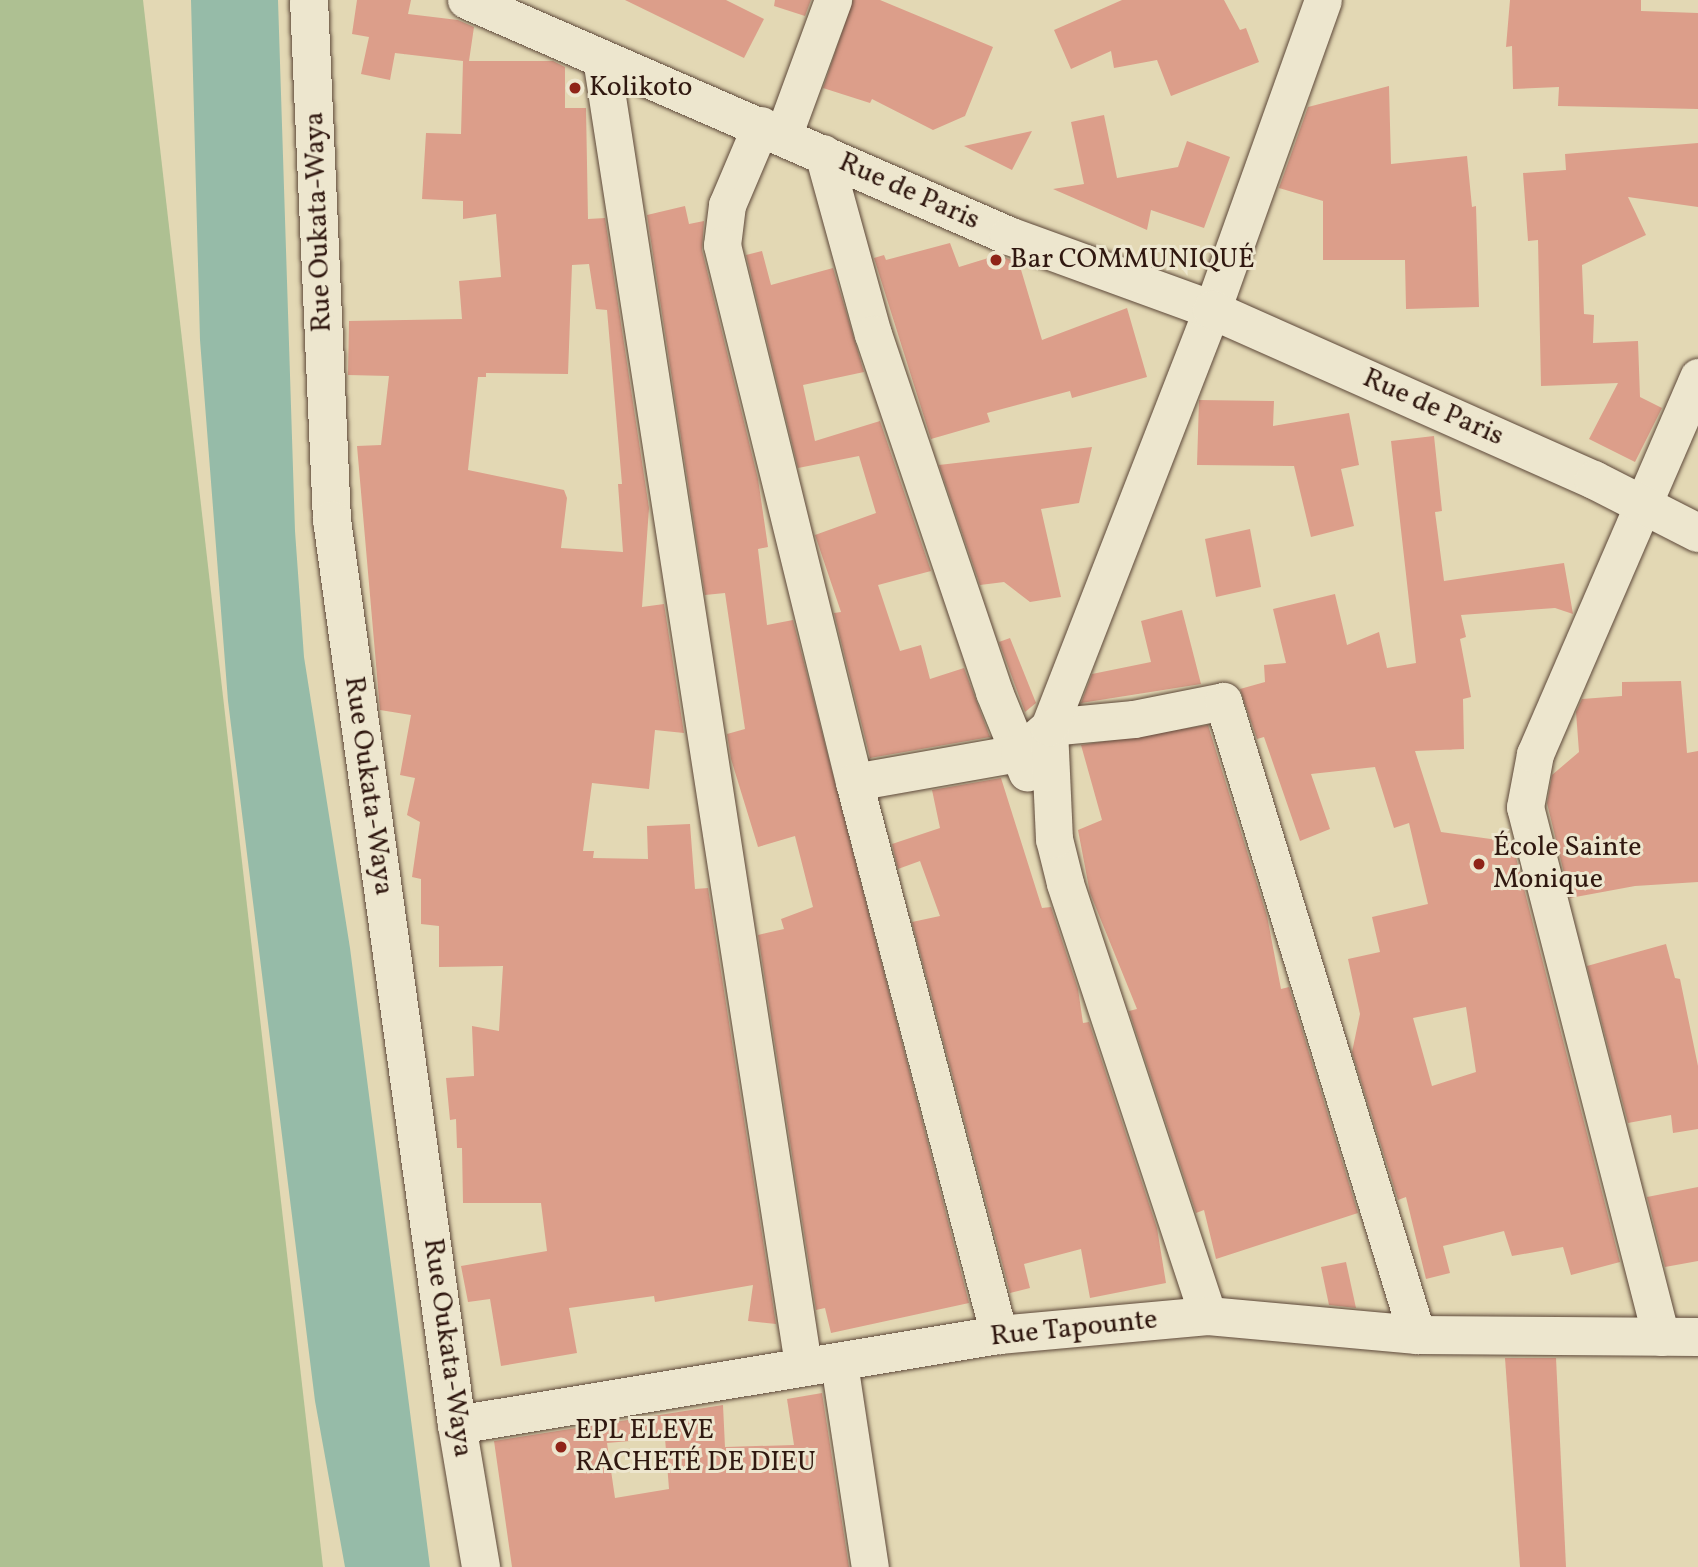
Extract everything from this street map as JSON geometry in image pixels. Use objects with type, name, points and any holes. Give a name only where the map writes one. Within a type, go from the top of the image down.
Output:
[{"type":"street","name":"Rue Oukata-Waya","points":[[309,0],[332,520],[457,1425],[481,1567]]},
{"type":"street","points":[[833,0],[772,130],[727,205],[722,245],[854,782],[999,1335]]},
{"type":"street","points":[[1208,1317],[1065,883],[1055,839],[1049,727],[1212,310],[1323,0]]},
{"type":"street","name":"Rue de Paris","points":[[485,4],[601,58],[772,130],[1009,236],[1212,310],[1641,503],[1698,533]]},
{"type":"street","points":[[601,58],[821,1364],[870,1567]]},
{"type":"street","points":[[822,153],[873,334],[1019,753],[1055,839]]},
{"type":"street","points":[[1680,1337],[1525,807],[1535,754],[1641,503],[1698,377]]},
{"type":"street","points":[[854,782],[1019,753],[1049,727],[1134,719],[1223,701],[1417,1335]]},
{"type":"street","name":"Rue Tapounte","points":[[457,1425],[999,1335],[1208,1317],[1417,1335],[1680,1337]]},
{"type":"shaded area","points":[[0,0],[143,0],[323,1567],[0,1567]]},
{"type":"shaded area","points":[[191,0],[278,0],[295,531],[304,657],[350,948],[430,1567],[345,1567],[315,1401],[228,701],[200,340]]},
{"type":"building","points":[[357,0],[411,0],[408,14],[458,20],[474,27],[469,61],[553,61],[565,67],[565,108],[586,108],[588,219],[605,218],[649,508],[642,607],[664,604],[684,733],[655,730],[649,789],[592,783],[583,851],[594,851],[593,858],[648,859],[647,826],[690,824],[695,889],[708,888],[776,1324],[748,1321],[753,1285],[655,1302],[654,1296],[569,1308],[577,1353],[501,1366],[490,1299],[468,1302],[461,1266],[547,1251],[541,1203],[463,1203],[462,1148],[457,1148],[456,1119],[450,1120],[446,1078],[474,1076],[472,1026],[499,1031],[503,966],[439,967],[439,926],[421,924],[421,879],[412,877],[420,822],[407,815],[415,778],[400,775],[411,715],[380,710],[357,446],[381,445],[389,376],[348,375],[349,321],[462,319],[459,281],[501,277],[496,214],[463,219],[463,201],[422,199],[426,133],[461,134],[463,61],[395,53],[390,80],[361,74],[369,37],[352,34]],"holes":[[[589,264],[596,309],[607,310],[622,484],[618,484],[623,552],[561,548],[567,498],[564,490],[468,470],[478,377],[486,377],[486,373],[568,374],[572,265]]]},
{"type":"building","points":[[625,0],[726,0],[764,19],[744,58]]},
{"type":"building","points":[[775,0],[811,0],[805,16],[774,6]]},
{"type":"building","points":[[853,0],[880,0],[993,47],[965,116],[933,130],[872,99],[870,103],[823,88]]},
{"type":"building","points":[[1122,0],[1224,0],[1240,30],[1246,28],[1259,62],[1171,96],[1157,60],[1114,68],[1111,51],[1071,69],[1054,30]]},
{"type":"building","points":[[1510,0],[1641,0],[1641,11],[1698,13],[1698,109],[1558,106],[1559,87],[1513,89],[1512,46],[1506,47]]},
{"type":"building","points":[[1389,86],[1391,164],[1467,156],[1472,207],[1476,206],[1479,307],[1406,309],[1405,260],[1323,260],[1323,201],[1279,188],[1308,107]]},
{"type":"building","points":[[1104,115],[1117,178],[1178,167],[1187,141],[1230,157],[1204,228],[1151,210],[1147,230],[1053,189],[1084,184],[1071,122]]},
{"type":"building","points":[[1032,131],[1012,170],[964,146]]},
{"type":"building","points":[[1698,143],[1698,207],[1628,197],[1646,235],[1582,265],[1584,314],[1594,315],[1593,343],[1638,341],[1640,397],[1662,408],[1635,462],[1589,439],[1618,383],[1541,386],[1538,240],[1528,241],[1523,173],[1566,170],[1565,154]]},
{"type":"building","points":[[685,206],[689,224],[704,221],[702,250],[758,479],[768,547],[758,549],[767,625],[793,620],[969,1303],[831,1333],[825,1308],[816,1310],[758,935],[784,929],[781,919],[813,907],[795,836],[758,847],[731,759],[727,734],[745,729],[725,593],[705,595],[647,215]]},
{"type":"building","points":[[950,243],[959,267],[998,255],[1019,263],[1042,340],[1127,308],[1147,377],[1072,398],[1070,391],[987,413],[990,422],[931,439],[874,258],[884,255],[886,260]]},
{"type":"building","points":[[762,251],[771,285],[833,268],[864,372],[803,385],[815,441],[880,421],[931,571],[878,585],[900,651],[921,645],[930,679],[964,668],[990,737],[870,758],[834,613],[841,612],[815,535],[876,513],[859,456],[798,468],[746,255]]},
{"type":"building","points":[[1199,400],[1274,401],[1273,426],[1349,413],[1359,465],[1341,469],[1354,526],[1311,537],[1294,466],[1197,465]]},
{"type":"building","points":[[1434,436],[1442,511],[1435,512],[1444,581],[1564,563],[1573,614],[1555,608],[1461,615],[1466,637],[1460,639],[1471,697],[1463,699],[1464,749],[1415,751],[1441,832],[1512,842],[1620,1262],[1571,1275],[1563,1247],[1512,1256],[1504,1231],[1443,1246],[1450,1273],[1426,1279],[1406,1197],[1398,1200],[1352,1052],[1360,1014],[1348,959],[1380,952],[1372,917],[1428,904],[1409,823],[1394,828],[1375,767],[1311,774],[1330,829],[1300,841],[1264,737],[1257,739],[1240,689],[1265,682],[1264,665],[1286,663],[1273,609],[1335,594],[1347,645],[1379,632],[1387,668],[1416,663],[1391,441]],"holes":[[[1466,1007],[1476,1072],[1432,1086],[1413,1018]]]},
{"type":"building","points":[[1092,447],[1079,503],[1041,509],[1061,597],[1030,602],[1004,582],[980,585],[939,465]]},
{"type":"building","points":[[1250,529],[1261,587],[1216,597],[1205,539]]},
{"type":"building","points":[[1182,610],[1201,684],[1081,703],[1092,674],[1151,662],[1141,621]]},
{"type":"building","points":[[1010,638],[1036,703],[1025,712],[999,642]]},
{"type":"building","points":[[1681,681],[1687,753],[1698,751],[1698,882],[1635,886],[1570,898],[1547,803],[1552,775],[1579,752],[1576,712],[1582,699],[1622,696],[1622,682]]},
{"type":"building","points":[[1208,725],[1267,916],[1281,989],[1289,987],[1358,1213],[1216,1259],[1204,1210],[1196,1213],[1129,1011],[1137,1009],[1090,893],[1078,830],[1102,820],[1081,745]]},
{"type":"building","points":[[1001,778],[1042,908],[1051,907],[1078,989],[1083,1023],[1089,1022],[1157,1228],[1166,1283],[1090,1298],[1081,1249],[1024,1264],[1030,1288],[1010,1293],[912,922],[940,916],[920,861],[898,869],[892,844],[940,828],[932,790]]},
{"type":"building","points":[[1666,944],[1675,978],[1680,979],[1698,1066],[1698,1129],[1673,1133],[1671,1115],[1628,1123],[1587,966]]},
{"type":"building","points":[[1698,1187],[1698,1261],[1665,1267],[1647,1197]]},
{"type":"building","points":[[1346,1262],[1356,1308],[1329,1305],[1321,1267]]},
{"type":"building","points":[[1505,1358],[1556,1358],[1566,1567],[1520,1567]]},
{"type":"building","points":[[822,1393],[849,1567],[512,1567],[494,1441],[723,1405],[725,1447],[794,1445],[787,1399]],"holes":[[[665,1438],[669,1489],[615,1498],[607,1443]]]},
{"type":"place","name":"Kolikoto","points":[[575,88]]},
{"type":"place","name":"Bar COMMUNIQUÉ","points":[[996,260]]},
{"type":"place","name":"École Sainte Monique","points":[[1479,864]]},
{"type":"place","name":"EPL ELEVE RACHETÉ DE DIEU","points":[[561,1447]]}]
